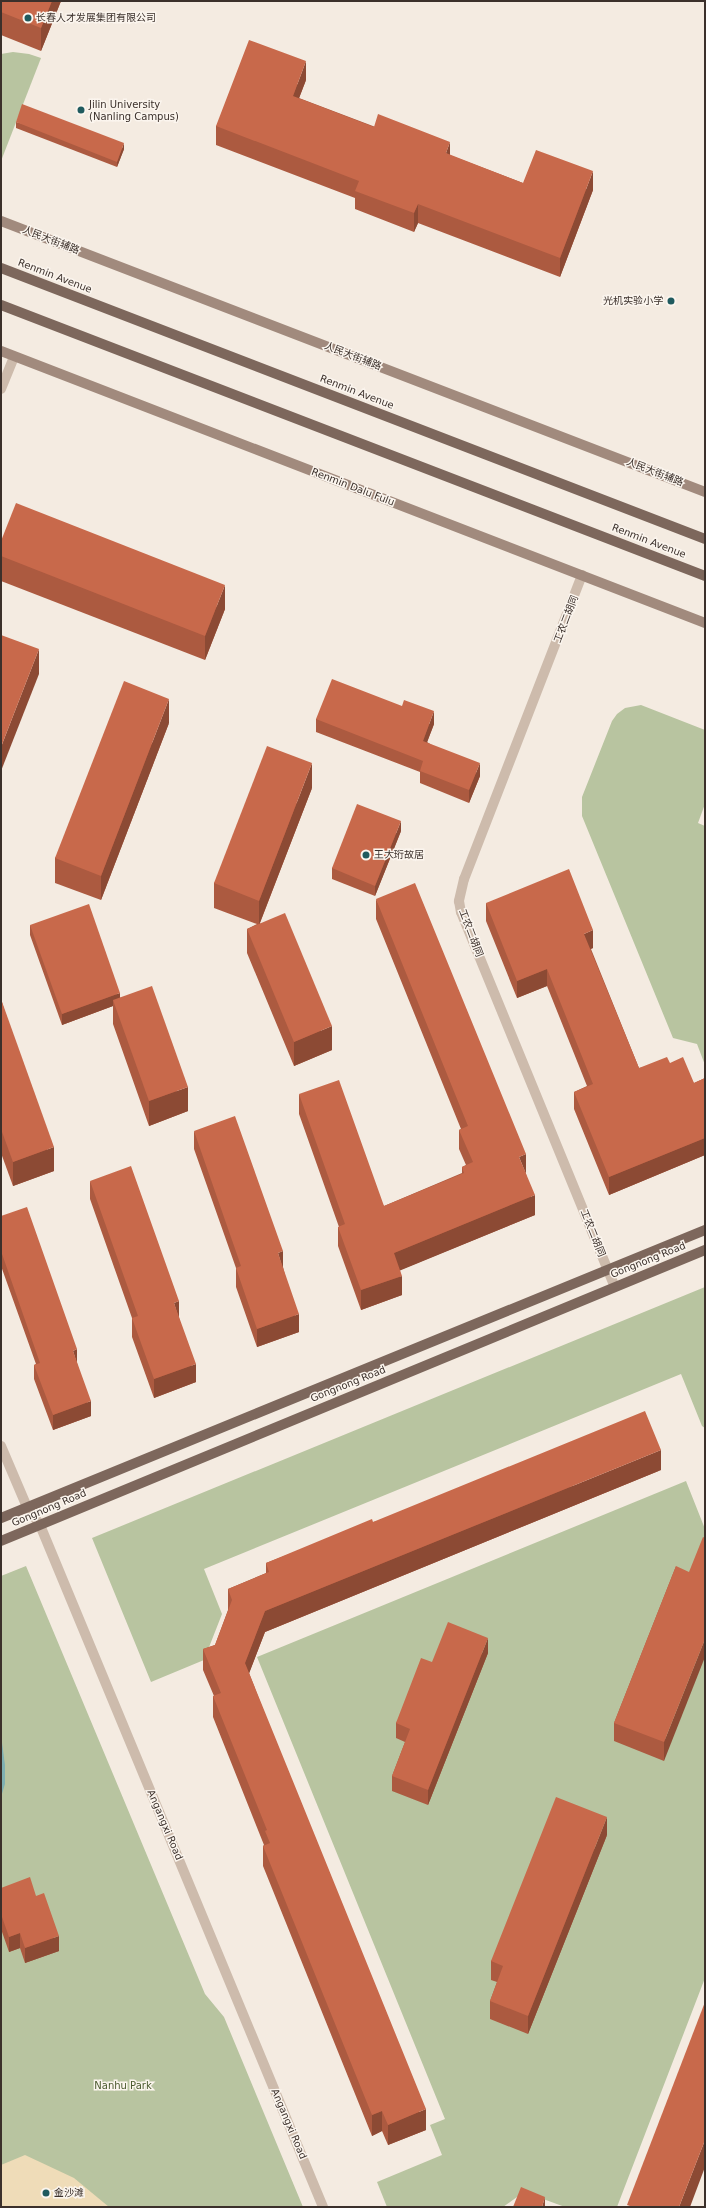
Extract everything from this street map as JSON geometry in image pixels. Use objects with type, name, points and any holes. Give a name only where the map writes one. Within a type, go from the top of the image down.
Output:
[{"type":"main road","name":"人民大街辅路","points":[[1,220],[705,492]]},
{"type":"main road","name":"Renmin Avenue","points":[[1,268],[705,539]]},
{"type":"main road","name":"Renmin Avenue","points":[[1,305],[705,576]]},
{"type":"main road","name":"Renmin Dalu Fulu","points":[[1,351],[705,623]]},
{"type":"main road","name":"Gongnong Road","points":[[1,1518],[609,1271],[705,1230]]},
{"type":"main road","name":"Gongnong Road","points":[[1,1541],[705,1250]]},
{"type":"street","points":[[1,389],[14,356]]},
{"type":"street","name":"工农二胡同","points":[[582,575],[464,880],[459,901],[464,919],[615,1287]]},
{"type":"street","name":"Angangxi Road","points":[[1,1446],[27,1507],[40,1525],[323,2207]]},
{"type":"green space","points":[[13,52],[29,54],[41,58],[1,161],[1,54]]},
{"type":"green space","points":[[641,705],[705,730],[705,804],[698,823],[705,826],[705,1065],[697,1044],[673,1038],[582,816],[582,797],[612,721],[617,714],[625,708]]},
{"type":"green space","points":[[705,1287],[705,1428],[702,1426],[681,1374],[204,1569],[222,1614],[204,1660],[151,1682],[92,1538]]},
{"type":"green space","points":[[686,1481],[705,1529],[705,1978],[617,2207],[565,2207],[524,2192],[503,2207],[387,2207],[377,2182],[442,2155],[430,2125],[445,2119],[257,1657]]},
{"type":"green space","name":"Nanhu Park","points":[[26,1566],[205,1994],[224,2017],[303,2207],[1,2207],[1,1576]]},
{"type":"sand","name":"金沙滩","points":[[25,2155],[74,2178],[109,2207],[1,2207],[1,2165]]},
{"type":"water","points":[[1,1735],[5,1765],[5,1784],[1,1797]]},
{"type":"building","points":[[1,1],[52,1],[41,28],[1,12]]},
{"type":"building","points":[[249,40],[306,61],[293,96],[374,127],[378,114],[450,142],[446,153],[523,183],[536,150],[593,171],[560,258],[418,204],[414,213],[355,191],[359,181],[216,126]]},
{"type":"building","points":[[22,104],[124,143],[117,162],[16,122]]},
{"type":"building","points":[[16,503],[225,585],[205,636],[1,556],[1,541]]},
{"type":"building","points":[[1,635],[39,649],[1,747]]},
{"type":"building","points":[[332,679],[402,706],[404,700],[434,711],[423,741],[480,763],[469,790],[420,771],[423,761],[316,719]]},
{"type":"building","points":[[124,681],[169,699],[101,876],[55,858]]},
{"type":"building","points":[[267,746],[312,763],[259,901],[214,883]]},
{"type":"building","name":"王大珩故居","points":[[357,804],[401,821],[375,886],[332,868]]},
{"type":"building","points":[[569,869],[593,930],[584,934],[639,1068],[667,1057],[670,1063],[683,1057],[694,1083],[705,1078],[705,1138],[609,1177],[574,1092],[593,1084],[547,969],[517,981],[486,903]]},
{"type":"building","points":[[415,883],[526,1154],[519,1157],[535,1195],[394,1253],[402,1276],[361,1290],[338,1227],[345,1224],[299,1094],[339,1080],[384,1206],[464,1173],[462,1167],[473,1162],[459,1130],[468,1126],[376,899]]},
{"type":"building","points":[[89,904],[120,993],[62,1014],[30,925]]},
{"type":"building","points":[[285,913],[332,1026],[294,1042],[247,929]]},
{"type":"building","points":[[152,986],[188,1087],[149,1101],[113,1000]]},
{"type":"building","points":[[1,999],[54,1147],[13,1162],[1,1129]]},
{"type":"building","points":[[235,1116],[283,1251],[278,1253],[299,1314],[257,1329],[236,1268],[241,1266],[194,1131]]},
{"type":"building","points":[[131,1166],[179,1301],[174,1303],[196,1364],[154,1379],[132,1318],[138,1316],[90,1181]]},
{"type":"building","points":[[27,1207],[77,1349],[73,1351],[91,1401],[53,1415],[34,1365],[40,1363],[1,1251],[1,1216]]},
{"type":"building","points":[[645,1411],[661,1450],[265,1611],[245,1663],[426,2109],[388,2125],[382,2111],[372,2115],[263,1846],[270,1843],[265,1831],[267,1830],[213,1696],[221,1693],[203,1649],[215,1645],[232,1600],[228,1589],[269,1572],[266,1563],[372,1519],[373,1522]]},
{"type":"building","points":[[703,1537],[705,1538],[705,1639],[664,1742],[614,1723],[676,1566],[689,1572]]},
{"type":"building","points":[[448,1622],[488,1638],[428,1790],[392,1776],[410,1729],[396,1723],[421,1658],[432,1662]]},
{"type":"building","points":[[556,1797],[607,1817],[528,2016],[490,2001],[503,1966],[491,1961]]},
{"type":"building","points":[[30,1877],[36,1896],[44,1893],[59,1936],[25,1948],[20,1933],[9,1937],[1,1914],[1,1888]]},
{"type":"building","points":[[705,2002],[705,2140],[679,2207],[633,2207],[627,2205]]},
{"type":"building","points":[[521,2187],[545,2197],[542,2207],[513,2207]]},
{"type":"place","name":"长春人才发展集团有限公司","points":[[28,18]]},
{"type":"place","name":"Jilin University (Nanling Campus)","points":[[81,110]]},
{"type":"place","name":"光机实验小学","points":[[671,301]]},
{"type":"place","name":"王大珩故居","points":[[366,855]]},
{"type":"place","name":"金沙滩","points":[[46,2193]]}]
